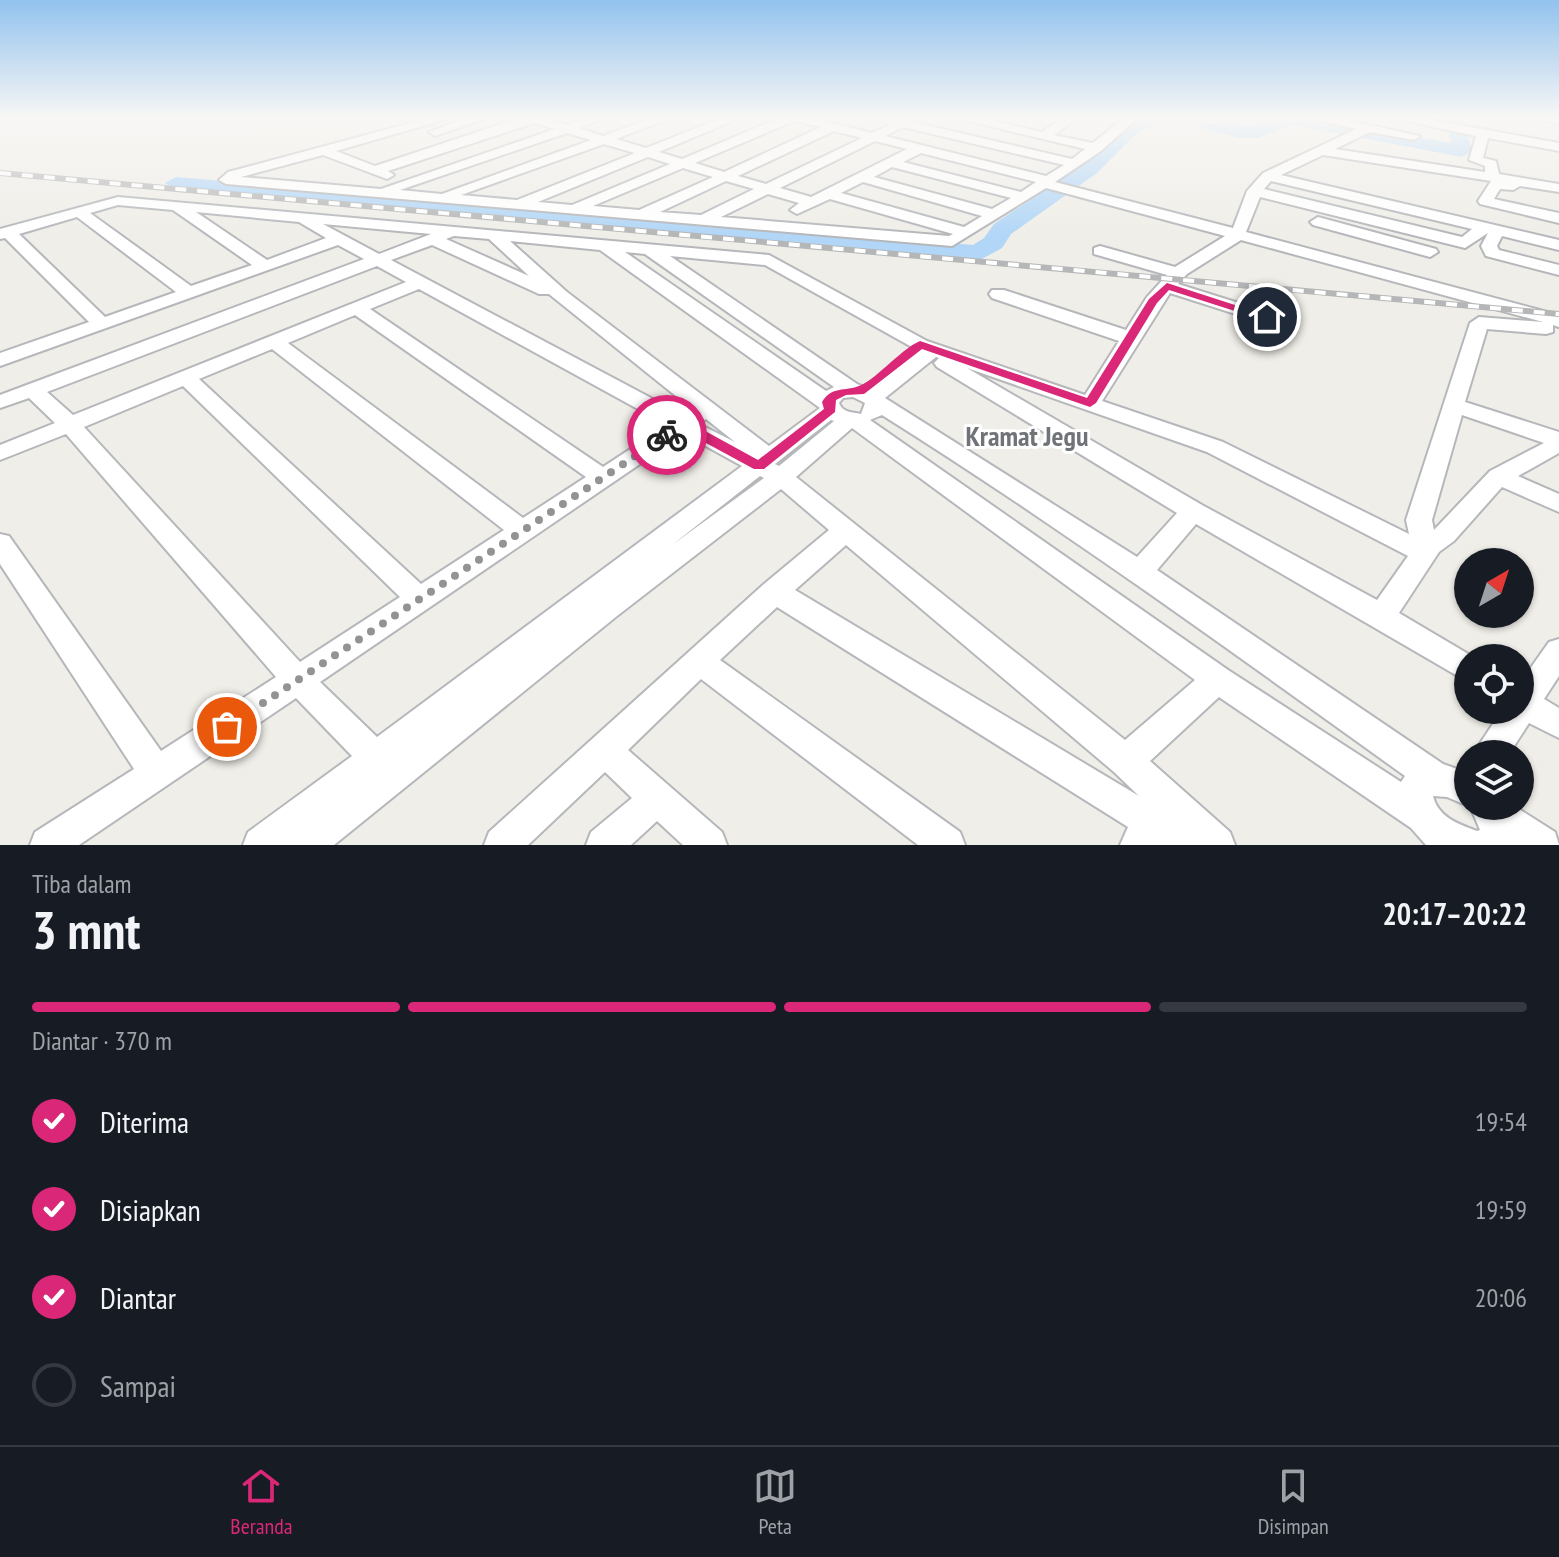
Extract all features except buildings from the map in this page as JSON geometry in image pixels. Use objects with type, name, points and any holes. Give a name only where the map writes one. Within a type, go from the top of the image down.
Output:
[{"type":"street","points":[[296,156],[223,179],[952,241],[1020,196],[1052,185],[1085,156]]},
{"type":"street","points":[[339,156],[407,184]]},
{"type":"street","points":[[345,159],[354,156]]},
{"type":"street","points":[[376,170],[417,156]]},
{"type":"street","points":[[375,194],[487,156]]},
{"type":"street","points":[[446,199],[566,156]]},
{"type":"street","points":[[518,205],[637,156]]},
{"type":"street","points":[[658,156],[811,202]]},
{"type":"street","points":[[572,210],[701,156]]},
{"type":"street","points":[[639,215],[766,156]]},
{"type":"street","points":[[703,220],[834,156]]},
{"type":"street","points":[[769,226],[900,156]]},
{"type":"street","points":[[946,156],[1484,298],[1559,321]]},
{"type":"street","points":[[1046,156],[1075,164]]},
{"type":"street","points":[[1090,403],[1153,301],[1172,280],[1237,235],[1252,199],[1268,176],[1306,156]]},
{"type":"street","points":[[1359,156],[1559,188]]},
{"type":"street","points":[[1477,156],[1476,160],[1491,164],[1493,178]]},
{"type":"street","points":[[562,158],[644,180]]},
{"type":"street","points":[[887,162],[1020,196]]},
{"type":"street","points":[[278,163],[323,189]]},
{"type":"street","points":[[1268,176],[1559,245]]},
{"type":"street","points":[[859,177],[993,214]]},
{"type":"street","points":[[1559,194],[1498,184],[1493,185],[1485,201],[1559,218]]},
{"type":"street","points":[[827,194],[968,232]]},
{"type":"street","points":[[1252,199],[1465,243],[1489,229]]},
{"type":"street","points":[[1252,199],[1430,252]]},
{"type":"street","points":[[4,233],[117,201],[769,260],[1193,511],[1382,616],[1454,660]]},
{"type":"street","points":[[178,208],[265,266]]},
{"type":"street","points":[[839,233],[875,209]]},
{"type":"street","points":[[79,212],[188,292]]},
{"type":"street","points":[[299,218],[418,283],[693,417],[770,467],[1126,761],[1217,845]]},
{"type":"street","points":[[907,238],[928,223]]},
{"type":"street","points":[[1489,229],[1492,253],[1559,270]]},
{"type":"street","points":[[0,402],[455,230]]},
{"type":"street","points":[[4,233],[101,323]]},
{"type":"street","points":[[491,233],[693,417]]},
{"type":"street","points":[[433,239],[561,296]]},
{"type":"street","points":[[4,353],[101,323],[337,240]]},
{"type":"street","points":[[601,243],[853,404],[955,449],[1139,573],[1454,803]]},
{"type":"street","points":[[647,247],[1217,679],[1422,816],[1446,837],[1463,820]]},
{"type":"street","points":[[1100,251],[1283,323]]},
{"type":"street","points":[[0,453],[418,283]]},
{"type":"street","points":[[998,294],[1130,338]]},
{"type":"street","points":[[355,307],[603,478]]},
{"type":"street","points":[[1427,549],[1419,520],[1480,322],[1559,329]]},
{"type":"street","points":[[272,340],[522,530]]},
{"type":"street","points":[[261,845],[385,767],[607,608],[770,467],[924,349]]},
{"type":"street","points":[[924,349],[1090,403],[1238,457],[1367,527],[1427,549]]},
{"type":"street","points":[[184,376],[419,599]]},
{"type":"street","points":[[33,390],[69,424],[297,679],[385,767]]},
{"type":"street","points":[[1452,405],[1559,442]]},
{"type":"street","points":[[48,845],[693,417]]},
{"type":"street","points":[[1382,616],[1427,549],[1445,535],[1498,476],[1559,442]]},
{"type":"street","points":[[1498,476],[1559,504]]},
{"type":"street","points":[[1139,573],[1193,511]]},
{"type":"street","points":[[502,845],[606,752],[774,591],[846,530]]},
{"type":"street","points":[[0,543],[157,774]]},
{"type":"street","points":[[774,591],[1143,833],[1196,845]]},
{"type":"street","points":[[1534,686],[1559,651]]},
{"type":"street","points":[[700,662],[947,845]]},
{"type":"street","points":[[1126,761],[1217,679]]},
{"type":"street","points":[[1534,710],[1559,724]]},
{"type":"street","points":[[606,752],[709,845]]},
{"type":"street","points":[[306,845],[385,767]]},
{"type":"street","points":[[1422,816],[1415,801],[1415,789],[1423,781],[1454,803]]},
{"type":"street","points":[[604,845],[656,800]]},
{"type":"street","points":[[1483,820],[1542,845]]},
{"type":"waterway","points":[[176,183],[978,253],[993,243],[1002,229],[1090,169],[1103,156]]},
{"type":"railway","points":[[0,173],[1559,314]]},
{"type":"way so far","points":[[227,727],[667,435]]},
{"type":"district","name":"Kramat Jegu","points":[[1027,436]]},
{"type":"route","points":[[667,435],[682,424],[759,466],[831,410],[828,402],[836,393],[860,391],[920,345],[1090,403],[1153,301],[1167,286],[1267,317]]}]
